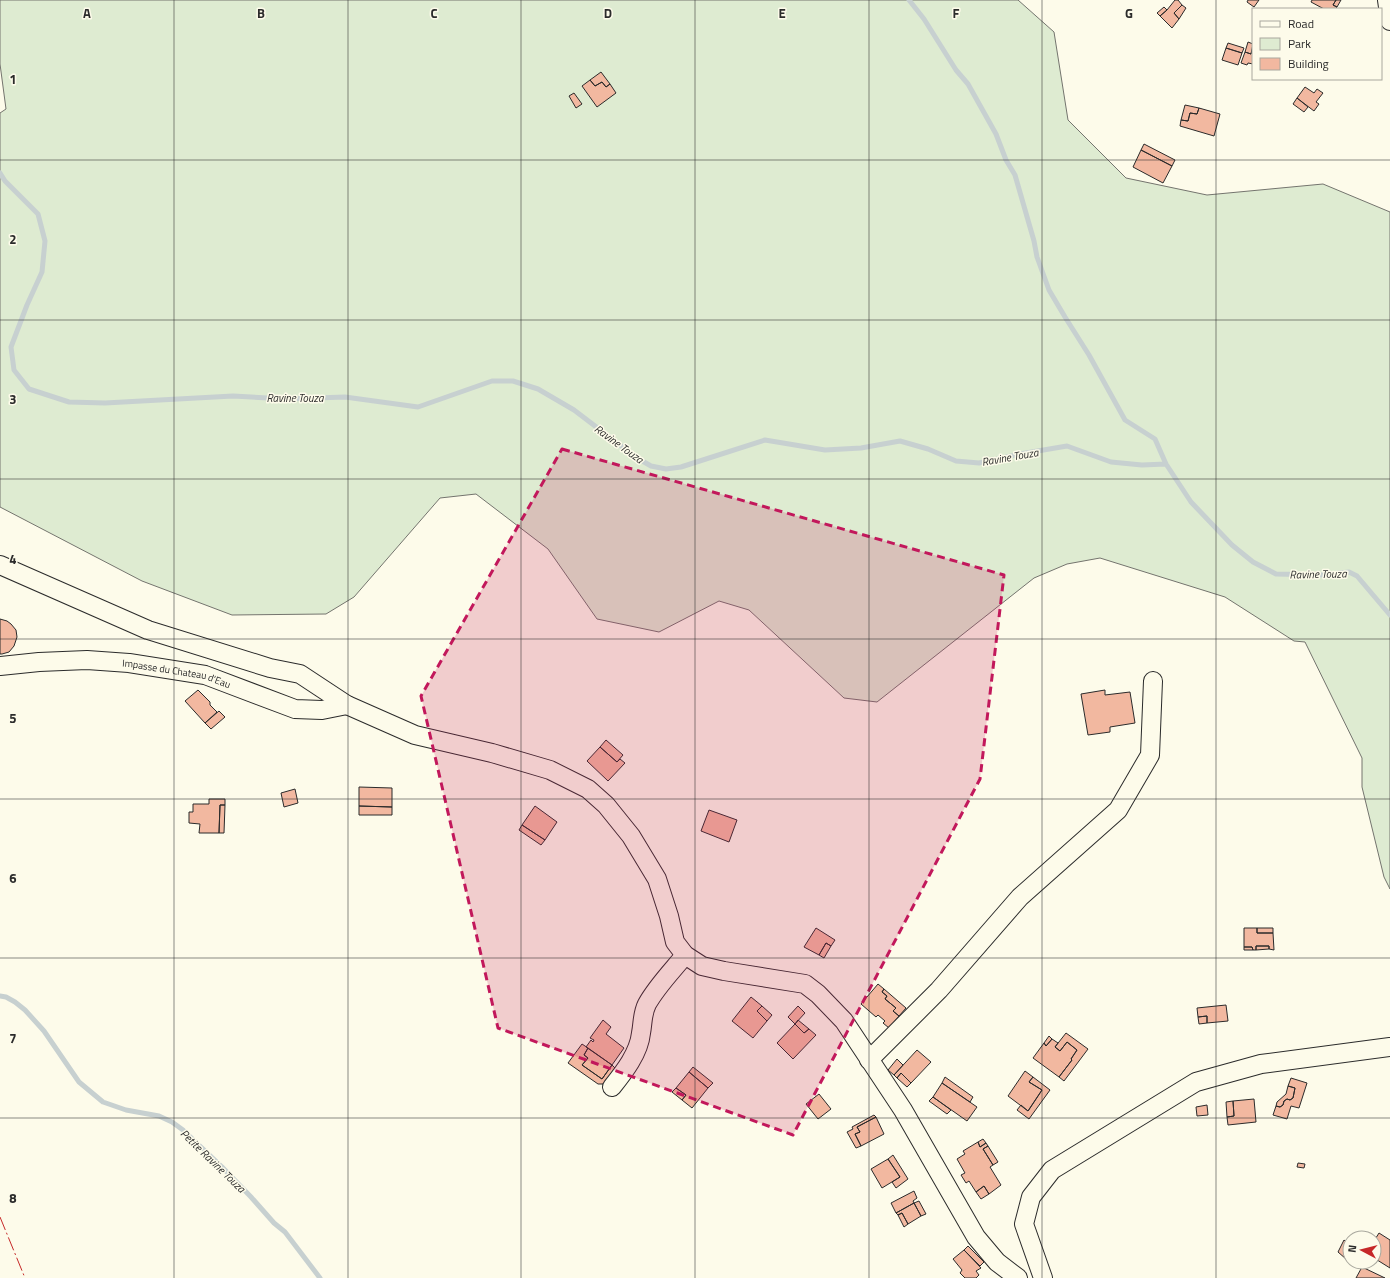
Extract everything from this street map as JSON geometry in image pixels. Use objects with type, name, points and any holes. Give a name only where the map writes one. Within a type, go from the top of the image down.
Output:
[{"type":"street","points":[[1387,0],[1390,21]]},
{"type":"street","points":[[0,565],[148,630],[270,668],[300,674],[347,704],[415,735],[492,753],[550,770],[588,789],[606,805],[631,836],[657,879],[669,916],[674,942],[685,955],[702,966],[805,984],[818,994],[844,1021],[903,1110],[976,1237],[997,1262],[1018,1278]]},
{"type":"street","name":"Impasse du Chateau d'Eau","points":[[0,666],[39,662],[88,660],[129,663],[205,675],[295,709],[322,710],[347,704]]},
{"type":"street","points":[[869,1060],[939,990],[1020,897],[1118,810],[1150,755],[1153,681]]},
{"type":"street","points":[[612,1087],[627,1068],[636,1049],[641,1034],[642,1016],[647,1004],[685,955]]},
{"type":"street","points":[[1043,1278],[1024,1224],[1031,1197],[1052,1170],[1196,1082],[1262,1064],[1390,1047]]},
{"type":"highlighted area","points":[[562,449],[1004,575],[980,779],[793,1135],[498,1028],[421,696]]},
{"type":"green space","points":[[0,0],[1018,0],[1054,32],[1068,120],[1126,178],[1207,195],[1323,184],[1390,212],[1390,889],[1384,877],[1362,787],[1362,758],[1305,642],[1294,641],[1225,597],[1100,558],[1067,564],[1034,578],[877,702],[844,698],[749,610],[719,601],[659,632],[597,619],[548,549],[476,494],[440,498],[354,597],[326,614],[232,615],[142,581],[0,507],[0,113],[6,109],[0,64]]},
{"type":"building","points":[[1175,0],[1178,0],[1182,5],[1174,13],[1179,19],[1172,28],[1160,16]]},
{"type":"building","points":[[1248,0],[1259,0],[1254,7],[1247,2]]},
{"type":"building","points":[[1312,0],[1336,0],[1333,5],[1337,7],[1322,8],[1311,2]]},
{"type":"building","points":[[1336,0],[1341,0],[1337,7],[1333,5]]},
{"type":"building","points":[[1182,5],[1186,8],[1179,19],[1174,13]]},
{"type":"building","points":[[1164,7],[1167,10],[1160,16],[1157,13]]},
{"type":"building","points":[[1248,42],[1252,44],[1251,54],[1245,52]]},
{"type":"building","points":[[1228,43],[1244,48],[1242,53],[1226,48]]},
{"type":"building","points":[[1226,48],[1242,53],[1238,65],[1222,60]]},
{"type":"building","points":[[1252,50],[1252,64],[1248,63],[1247,65],[1241,63],[1245,52],[1251,54]]},
{"type":"building","points":[[601,72],[610,84],[606,87],[602,82],[595,86],[590,80]]},
{"type":"building","points":[[590,80],[595,86],[602,82],[606,87],[610,84],[616,93],[597,107],[582,86]]},
{"type":"building","points":[[1305,87],[1314,93],[1317,89],[1323,93],[1316,102],[1319,104],[1314,111],[1297,98]]},
{"type":"building","points":[[574,93],[582,104],[576,108],[569,96]]},
{"type":"building","points":[[1297,98],[1308,107],[1304,112],[1293,104]]},
{"type":"building","points":[[1185,105],[1199,108],[1197,114],[1190,113],[1188,121],[1181,120]]},
{"type":"building","points":[[1199,108],[1220,114],[1214,136],[1180,126],[1181,120],[1188,121],[1190,113],[1197,114]]},
{"type":"building","points":[[1144,144],[1175,160],[1172,166],[1141,150]]},
{"type":"building","points":[[1141,150],[1172,166],[1163,183],[1133,167]]},
{"type":"building","points":[[0,619],[11,624],[16,630],[17,637],[14,646],[9,652],[2,654],[0,654]]},
{"type":"building","points":[[198,690],[210,702],[210,705],[217,712],[205,723],[185,701]]},
{"type":"building","points":[[1105,690],[1105,695],[1130,692],[1135,723],[1110,727],[1110,732],[1088,735],[1081,694]]},
{"type":"building","points":[[219,711],[225,717],[211,729],[205,723]]},
{"type":"building","points":[[606,740],[623,755],[617,762],[600,747]]},
{"type":"building","points":[[600,747],[617,762],[620,759],[625,763],[608,781],[587,761]]},
{"type":"building","points":[[359,787],[392,788],[392,807],[359,806]]},
{"type":"building","points":[[295,789],[298,803],[284,807],[281,793]]},
{"type":"building","points":[[209,799],[225,799],[225,805],[220,805],[219,833],[199,833],[200,824],[189,823],[189,812],[193,812],[193,804],[209,804]]},
{"type":"building","points":[[220,805],[225,805],[224,833],[219,833]]},
{"type":"building","points":[[359,806],[392,807],[392,815],[359,815]]},
{"type":"building","points":[[535,806],[557,822],[545,840],[522,825]]},
{"type":"building","points":[[709,810],[737,820],[729,842],[701,831]]},
{"type":"building","points":[[522,825],[545,840],[541,845],[519,830]]},
{"type":"building","points":[[816,928],[835,940],[831,946],[826,943],[819,955],[804,947]]},
{"type":"building","points":[[1244,928],[1257,928],[1257,933],[1273,933],[1274,950],[1269,949],[1269,946],[1256,946],[1256,950],[1253,950],[1252,947],[1244,947]]},
{"type":"building","points":[[1257,928],[1273,928],[1273,933],[1257,933]]},
{"type":"building","points":[[826,943],[831,946],[824,958],[819,955]]},
{"type":"building","points":[[1256,946],[1269,946],[1269,949],[1256,950]]},
{"type":"building","points":[[1244,947],[1252,947],[1253,950],[1244,950]]},
{"type":"building","points":[[878,984],[884,989],[882,992],[887,996],[885,999],[896,1008],[893,1011],[899,1016],[889,1028],[883,1023],[885,1021],[878,1015],[876,1017],[861,1004]]},
{"type":"building","points":[[884,989],[906,1008],[899,1016],[893,1011],[896,1008],[885,999],[887,996],[882,992]]},
{"type":"building","points":[[751,997],[762,1006],[757,1011],[767,1021],[753,1038],[732,1021]]},
{"type":"building","points":[[1226,1005],[1228,1021],[1207,1023],[1207,1016],[1198,1017],[1197,1008]]},
{"type":"building","points":[[762,1006],[772,1015],[767,1021],[757,1011]]},
{"type":"building","points":[[798,1006],[805,1013],[795,1024],[788,1017]]},
{"type":"building","points":[[1207,1016],[1207,1023],[1199,1024],[1198,1017]]},
{"type":"building","points":[[603,1020],[611,1027],[606,1034],[624,1048],[612,1065],[586,1047],[591,1040],[593,1042],[594,1040],[590,1038]]},
{"type":"building","points":[[798,1020],[809,1029],[804,1033],[795,1024]]},
{"type":"building","points":[[795,1024],[804,1033],[809,1029],[816,1035],[793,1059],[777,1043]]},
{"type":"building","points":[[1066,1033],[1088,1049],[1064,1081],[1059,1077],[1072,1060],[1071,1059],[1077,1050],[1067,1042],[1060,1051],[1055,1047]]},
{"type":"building","points":[[1049,1036],[1052,1039],[1046,1046],[1044,1043]]},
{"type":"building","points":[[1052,1039],[1058,1043],[1055,1047],[1060,1051],[1067,1042],[1077,1050],[1071,1059],[1072,1060],[1059,1077],[1033,1058],[1044,1043],[1046,1046]]},
{"type":"building","points":[[582,1044],[588,1048],[584,1055],[588,1058],[582,1065],[602,1079],[612,1065],[616,1069],[604,1084],[598,1084],[568,1063]]},
{"type":"building","points":[[588,1048],[612,1065],[602,1079],[582,1065],[588,1058],[584,1055]]},
{"type":"building","points":[[917,1050],[931,1062],[911,1083],[901,1073],[897,1078],[894,1075]]},
{"type":"building","points":[[897,1059],[903,1065],[894,1075],[888,1070]]},
{"type":"building","points":[[693,1067],[713,1083],[708,1088],[689,1072]]},
{"type":"building","points":[[1025,1071],[1033,1077],[1029,1082],[1042,1090],[1028,1111],[1008,1096]]},
{"type":"building","points":[[689,1072],[708,1088],[692,1108],[682,1100],[686,1095],[676,1088]]},
{"type":"building","points":[[901,1073],[911,1083],[907,1087],[897,1078]]},
{"type":"building","points":[[945,1077],[973,1097],[970,1102],[942,1083]]},
{"type":"building","points":[[1033,1077],[1050,1090],[1029,1119],[1017,1110],[1021,1105],[1028,1111],[1042,1090],[1029,1082]]},
{"type":"building","points":[[1291,1078],[1307,1083],[1299,1108],[1291,1106],[1287,1119],[1273,1115],[1276,1106],[1280,1107],[1283,1105],[1284,1101],[1293,1098],[1295,1088],[1288,1086]]},
{"type":"building","points":[[942,1083],[977,1107],[967,1121],[933,1097]]},
{"type":"building","points":[[1288,1086],[1295,1088],[1293,1098],[1284,1101],[1283,1105],[1280,1107],[1276,1106],[1277,1102],[1286,1094]]},
{"type":"building","points":[[676,1088],[686,1095],[682,1100],[672,1092]]},
{"type":"building","points":[[819,1094],[831,1109],[818,1119],[806,1104]]},
{"type":"building","points":[[933,1097],[951,1110],[947,1114],[929,1101]]},
{"type":"building","points":[[1254,1099],[1256,1122],[1228,1125],[1227,1117],[1234,1116],[1233,1101]]},
{"type":"building","points":[[1233,1101],[1234,1116],[1227,1117],[1226,1102]]},
{"type":"building","points":[[1207,1105],[1208,1115],[1197,1116],[1196,1107]]},
{"type":"building","points":[[874,1115],[876,1117],[857,1127],[860,1132],[855,1134],[861,1146],[856,1148],[847,1132],[853,1129],[852,1127]]},
{"type":"building","points":[[876,1117],[884,1134],[861,1146],[855,1134],[860,1132],[857,1127]]},
{"type":"building","points":[[983,1139],[986,1143],[980,1147],[978,1142]]},
{"type":"building","points":[[978,1142],[980,1147],[986,1143],[988,1146],[983,1149],[993,1165],[990,1167],[1001,1185],[989,1194],[984,1186],[976,1192],[969,1181],[966,1183],[961,1175],[965,1173],[957,1159],[965,1154],[963,1151]]},
{"type":"building","points":[[988,1146],[998,1162],[993,1165],[983,1149]]},
{"type":"building","points":[[893,1155],[908,1179],[896,1188],[892,1182],[900,1177],[888,1159]]},
{"type":"building","points":[[888,1159],[900,1177],[882,1188],[871,1169]]},
{"type":"building","points":[[1298,1163],[1305,1164],[1304,1168],[1297,1167]]},
{"type":"building","points":[[984,1186],[989,1194],[981,1199],[976,1192]]},
{"type":"building","points":[[914,1191],[917,1198],[913,1201],[914,1203],[896,1213],[891,1203]]},
{"type":"building","points":[[919,1201],[926,1214],[921,1216],[914,1203]]},
{"type":"building","points":[[914,1203],[921,1216],[908,1224],[902,1213],[898,1215],[896,1213]]},
{"type":"building","points":[[902,1213],[908,1224],[904,1227],[898,1215]]},
{"type":"building","points":[[1382,1235],[1390,1240],[1390,1268],[1382,1263]]},
{"type":"building","points":[[1342,1244],[1342,1256],[1338,1252]]},
{"type":"building","points":[[968,1246],[984,1262],[980,1266],[964,1250]]},
{"type":"building","points":[[964,1250],[981,1268],[976,1271],[979,1275],[976,1278],[965,1278],[960,1273],[962,1270],[953,1259]]},
{"type":"building","points":[[1360,1270],[1368,1270],[1385,1278],[1356,1278]]},
{"type":"waterway","points":[[909,0],[924,19],[956,70],[968,84],[996,134],[1006,160],[1015,175],[1034,241],[1037,257],[1049,290],[1089,355],[1125,420],[1155,439],[1166,464],[1191,502],[1232,545],[1253,562],[1276,574],[1321,575],[1349,572],[1357,576],[1390,615]]},
{"type":"waterway","name":"Ravine Touza","points":[[0,173],[5,181],[38,214],[45,241],[42,272],[27,305],[11,347],[14,370],[29,389],[69,402],[105,403],[233,396],[286,399],[345,397],[418,407],[492,381],[513,381],[538,389],[574,410],[637,458],[651,466],[666,469],[681,467],[765,440],[825,450],[861,448],[900,441],[928,449],[956,461],[979,463],[1067,446],[1111,462],[1142,465],[1166,464]]},
{"type":"waterway","name":"Petite Ravine Touza","points":[[0,996],[6,997],[15,1002],[25,1010],[44,1031],[79,1082],[103,1102],[126,1110],[159,1116],[172,1122],[183,1130],[222,1167],[274,1223],[285,1232],[320,1278]]},
{"type":"power","points":[[0,1217],[25,1278]]}]
